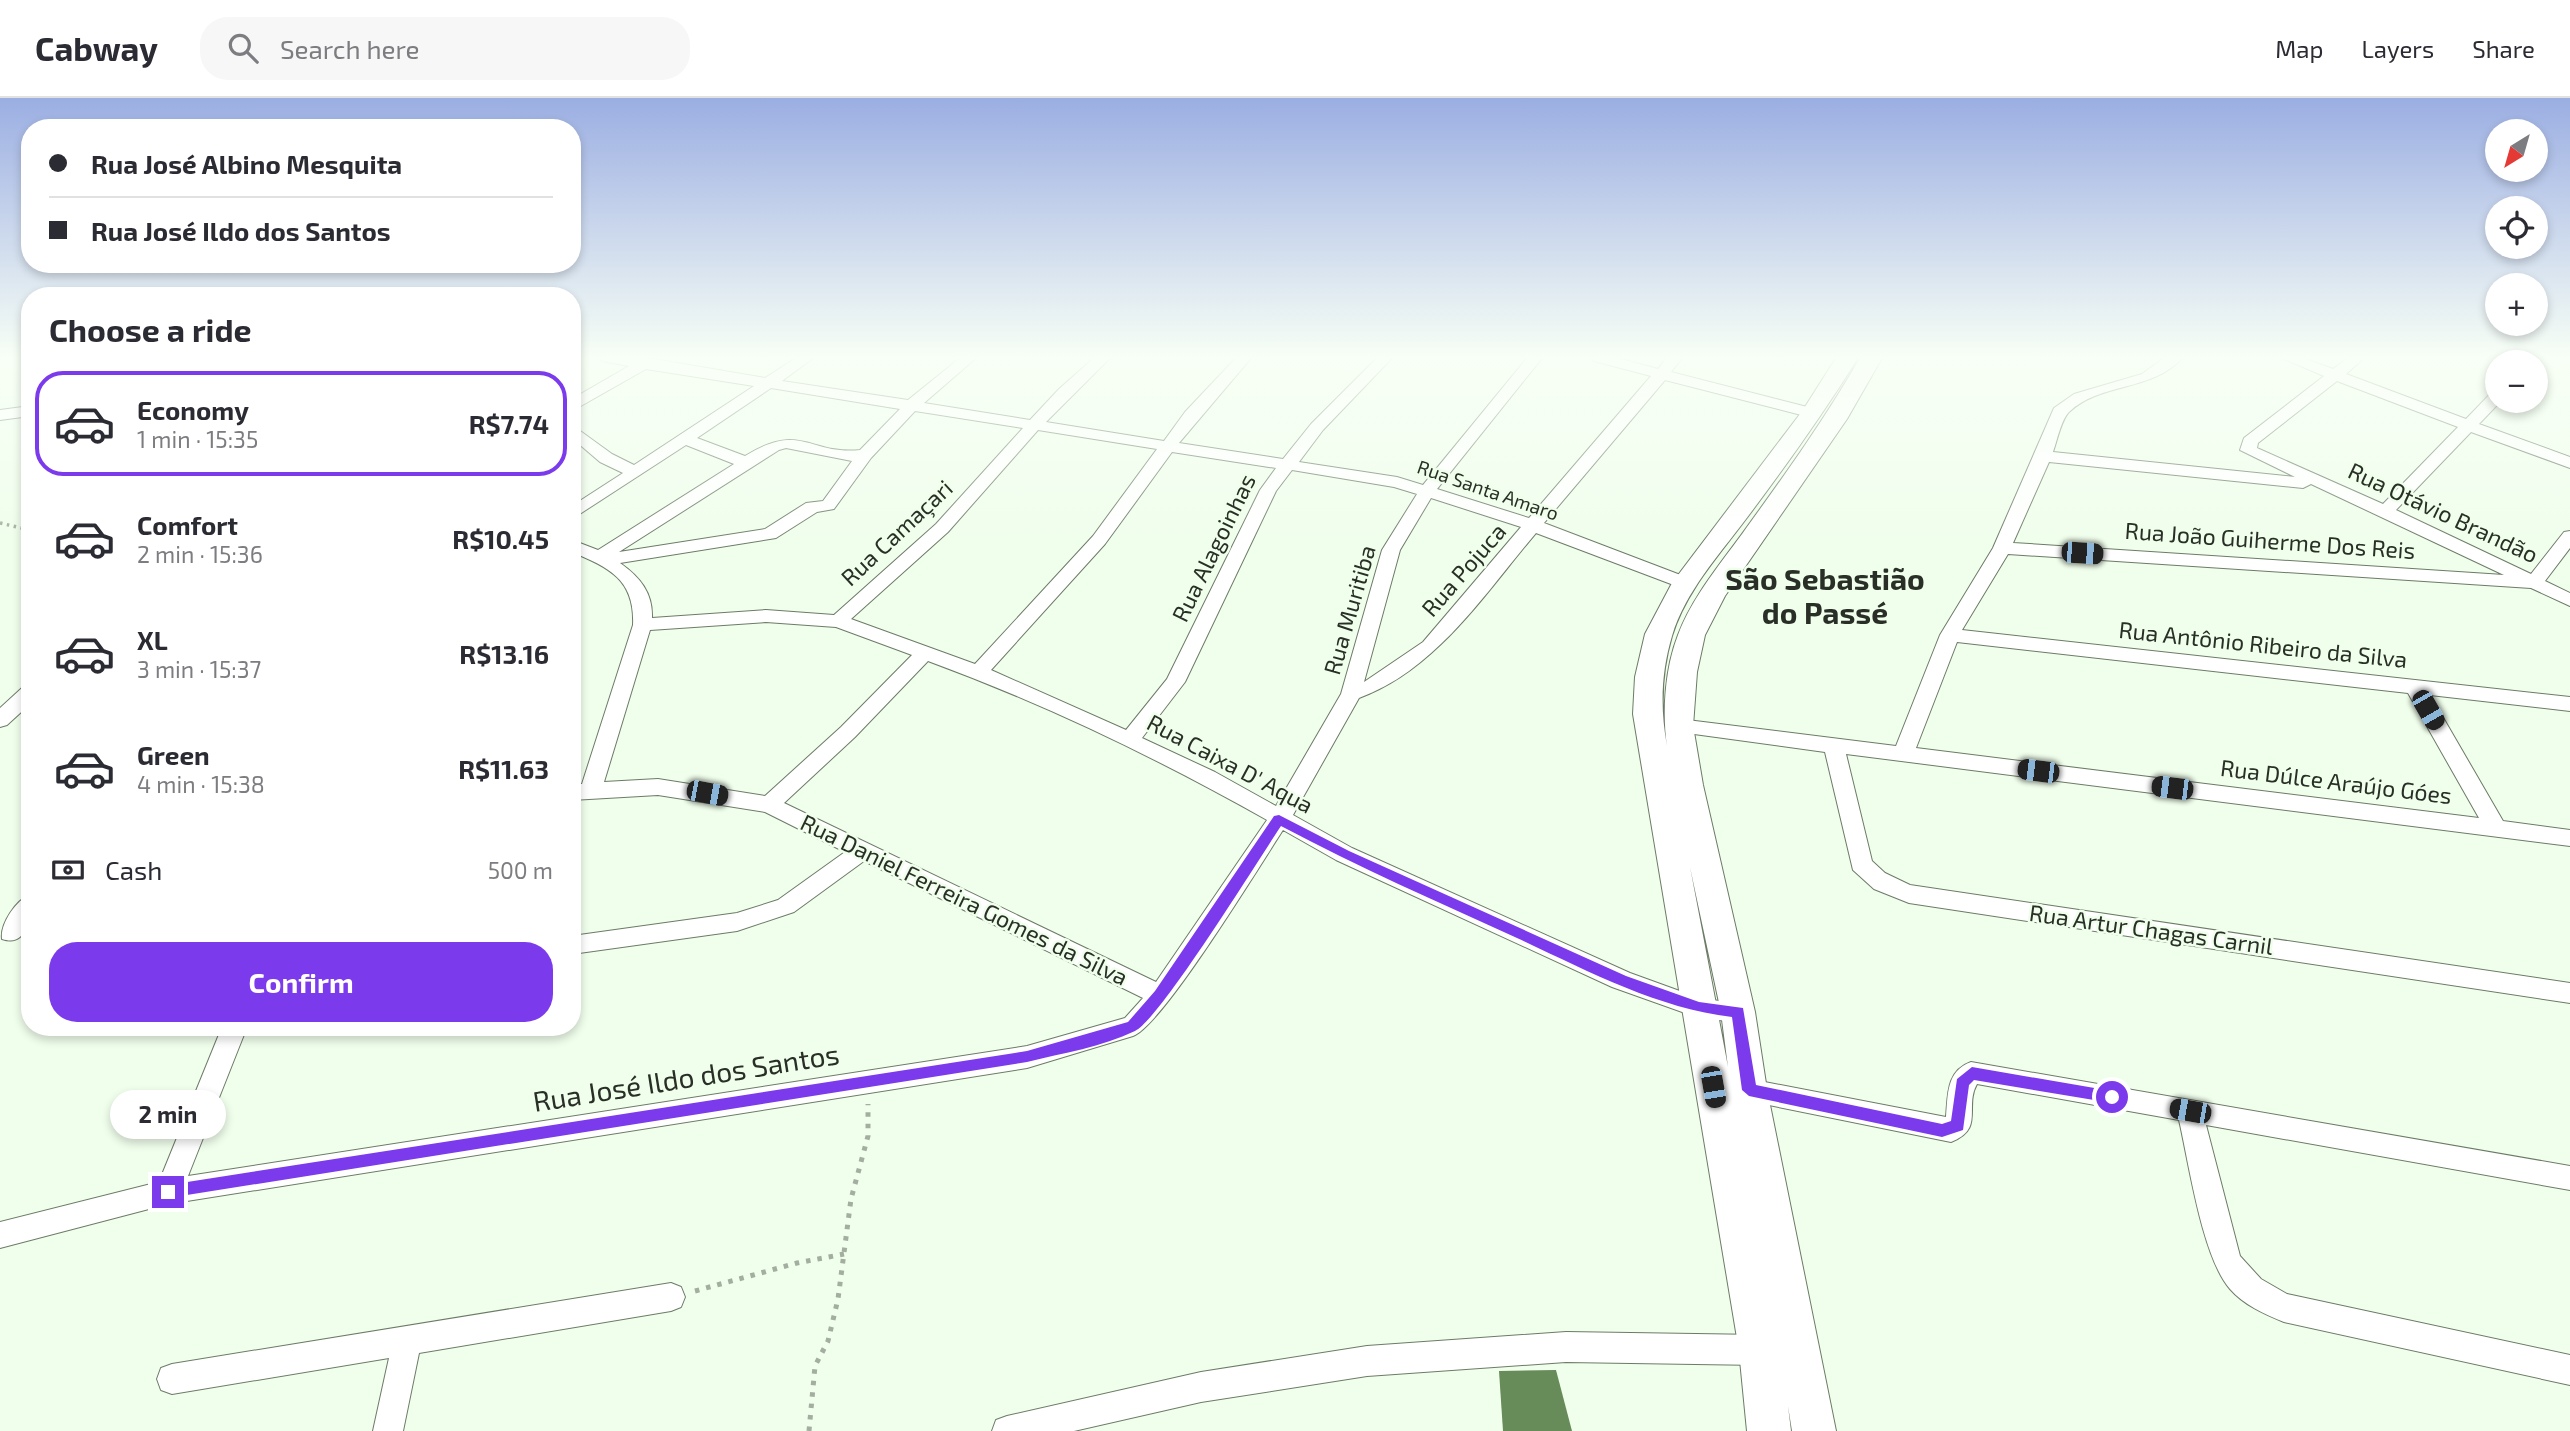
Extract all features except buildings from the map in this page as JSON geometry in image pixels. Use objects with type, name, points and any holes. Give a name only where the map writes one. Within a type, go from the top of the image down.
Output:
[{"type":"main road","points":[[1769,1431],[1760,1350],[1647,714],[1649,677],[1659,634],[1685,583],[1808,420]]},
{"type":"main road","points":[[1814,1431],[1749,1090],[1738,1012],[1688,785],[1679,726],[1683,671],[1696,625],[1712,595],[1835,420]]},
{"type":"street","points":[[581,508],[713,420]]},
{"type":"street","points":[[600,559],[770,534],[812,507],[828,505],[865,455],[898,420]]},
{"type":"street","name":"Rua Santa Amaro","points":[[1006,420],[1287,462],[1428,490],[1685,583]]},
{"type":"street","name":"Rua Camaçari","points":[[838,621],[942,528],[1039,420]]},
{"type":"street","points":[[978,672],[1099,540],[1187,420]]},
{"type":"street","name":"Rua Alagoinhas","points":[[1129,740],[1174,681],[1227,580],[1268,490],[1287,462],[1326,420]]},
{"type":"street","name":"Rua Muritiba","points":[[1279,819],[1352,694],[1381,577],[1391,550],[1428,490],[1485,420]]},
{"type":"street","name":"Rua Pojuca","points":[[1352,694],[1376,685],[1430,646],[1625,420]]},
{"type":"street","points":[[1903,754],[1950,635],[2003,548],[2057,420]]},
{"type":"street","name":"Rua Otávio Brandão","points":[[2277,420],[2250,441],[2248,450],[2256,456],[2385,511],[2570,600]]},
{"type":"street","points":[[2456,420],[2570,463]]},
{"type":"street","points":[[2385,511],[2474,420]]},
{"type":"street","points":[[581,437],[606,458],[636,473]]},
{"type":"street","points":[[685,439],[745,462]]},
{"type":"street","points":[[600,559],[745,462],[780,443],[865,455]]},
{"type":"street","points":[[2043,456],[2323,485]]},
{"type":"street","points":[[2534,583],[2570,536]]},
{"type":"street","name":"Rua João Guiherme Dos Reis","points":[[2003,548],[2534,583]]},
{"type":"street","points":[[581,550],[626,577],[642,598],[642,625],[581,791]]},
{"type":"street","name":"Rua Caixa D' Aqua","points":[[642,625],[766,616],[838,621],[978,672],[1129,740],[1208,777],[1344,854],[1621,980],[1699,1008],[1738,1012]]},
{"type":"street","name":"Rua Antônio Ribeiro da Silva","points":[[1950,635],[2570,704]]},
{"type":"street","points":[[769,805],[848,732],[925,653]]},
{"type":"street","points":[[2415,687],[2496,829]]},
{"type":"street","points":[[0,720],[21,700]]},
{"type":"street","name":"Rua Dúlce Araújo Góes","points":[[1679,726],[2570,838]]},
{"type":"street","name":"Rua Artur Chagas Carnil","points":[[1834,746],[1861,864],[1871,876],[1898,890],[2570,993]]},
{"type":"street","name":"Rua Daniel Ferreira Gomes da Silva","points":[[581,791],[658,787],[769,805],[1160,995]]},
{"type":"street","name":"Rua José Ildo dos Santos","points":[[0,1235],[168,1192],[868,1082],[1027,1056],[1086,1042],[1133,1026],[1160,995],[1279,819]]},
{"type":"street","points":[[581,944],[737,922],[786,906],[862,852]]},
{"type":"street","points":[[168,1192],[231,1036]]},
{"type":"street","points":[[1749,1090],[1942,1131],[1958,1125],[1962,1083],[1972,1073],[2570,1178]]},
{"type":"street","points":[[2190,1111],[2227,1260],[2235,1275],[2251,1292],[2284,1308],[2570,1370]]},
{"type":"street","points":[[172,1379],[671,1297]]},
{"type":"street","points":[[388,1431],[407,1342]]},
{"type":"street","points":[[1018,1430],[1201,1387],[1367,1361],[1566,1347],[1760,1350]]},
{"type":"path","points":[[0,523],[21,528]]},
{"type":"path","points":[[808,1431],[815,1366],[828,1341],[851,1199],[869,1136],[868,1082]]},
{"type":"path","points":[[671,1297],[797,1263],[844,1254]]},
{"type":"district","name":"São Sebastião do Passé","points":[[1825,597]]},
{"type":"route","points":[[168,1192],[1027,1056],[1086,1042],[1133,1026],[1160,995],[1279,819],[1344,854],[1621,980],[1699,1008],[1738,1012],[1749,1090],[1942,1131],[1951,1130],[1958,1125],[1962,1083],[1966,1076],[1972,1073],[2112,1097]]}]
